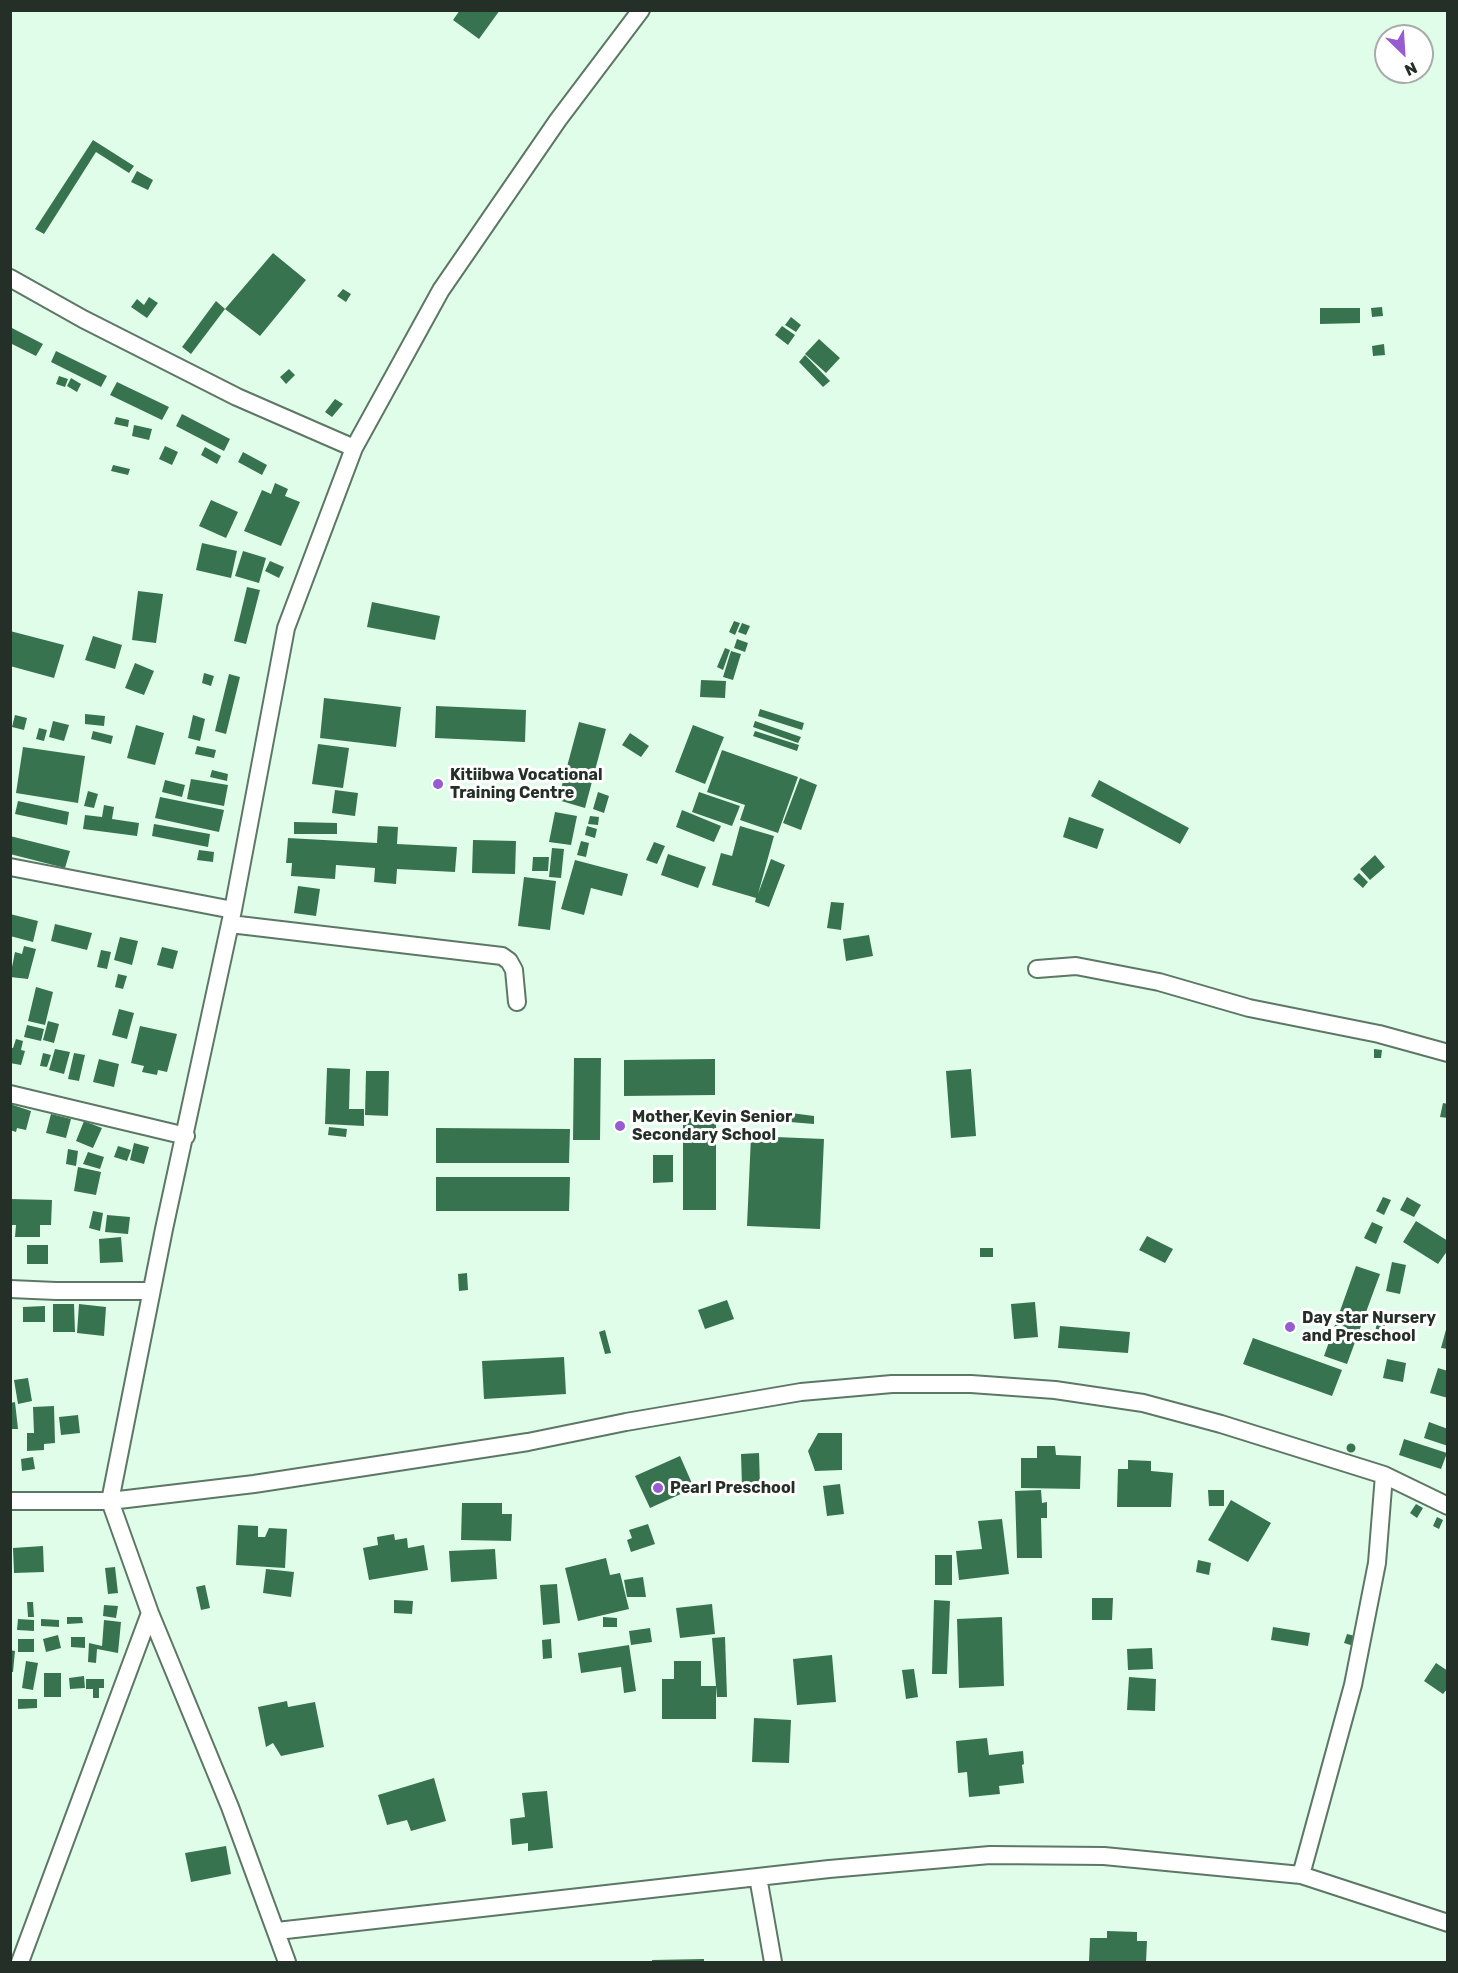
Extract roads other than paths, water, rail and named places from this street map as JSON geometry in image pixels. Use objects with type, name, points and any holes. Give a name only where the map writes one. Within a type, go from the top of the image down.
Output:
[{"type":"street","points":[[287,1962],[230,1807],[150,1613],[110,1501],[152,1291],[232,917],[286,628],[354,448],[441,290],[558,120],[641,10]]},
{"type":"street","points":[[10,278],[83,319],[237,397],[354,448]]},
{"type":"street","points":[[10,867],[232,917],[502,956],[509,961],[513,970],[517,1002]]},
{"type":"street","points":[[1037,969],[1076,966],[1158,982],[1249,1008],[1379,1034],[1448,1053]]},
{"type":"street","points":[[10,1094],[186,1136]]},
{"type":"street","points":[[10,1289],[152,1291]]},
{"type":"street","points":[[10,1501],[110,1501],[254,1484],[495,1448],[626,1422],[801,1392],[892,1384],[971,1384],[1055,1390],[1143,1403],[1221,1424],[1384,1475],[1448,1506]]},
{"type":"street","points":[[1301,1875],[1353,1685],[1377,1563],[1384,1475]]},
{"type":"street","points":[[20,1962],[150,1613]]},
{"type":"street","points":[[277,1931],[758,1877],[990,1855],[1104,1856],[1301,1875],[1448,1923]]},
{"type":"street","points":[[758,1877],[773,1962]]},
{"type":"place","name":"Kitiibwa Vocational Training Centre","points":[[438,784]]},
{"type":"place","name":"Mother Kevin Senior Secondary School","points":[[620,1126]]},
{"type":"place","name":"Day star Nursery and Preschool","points":[[1290,1327]]},
{"type":"place","name":"Pearl Preschool","points":[[658,1488]]}]
